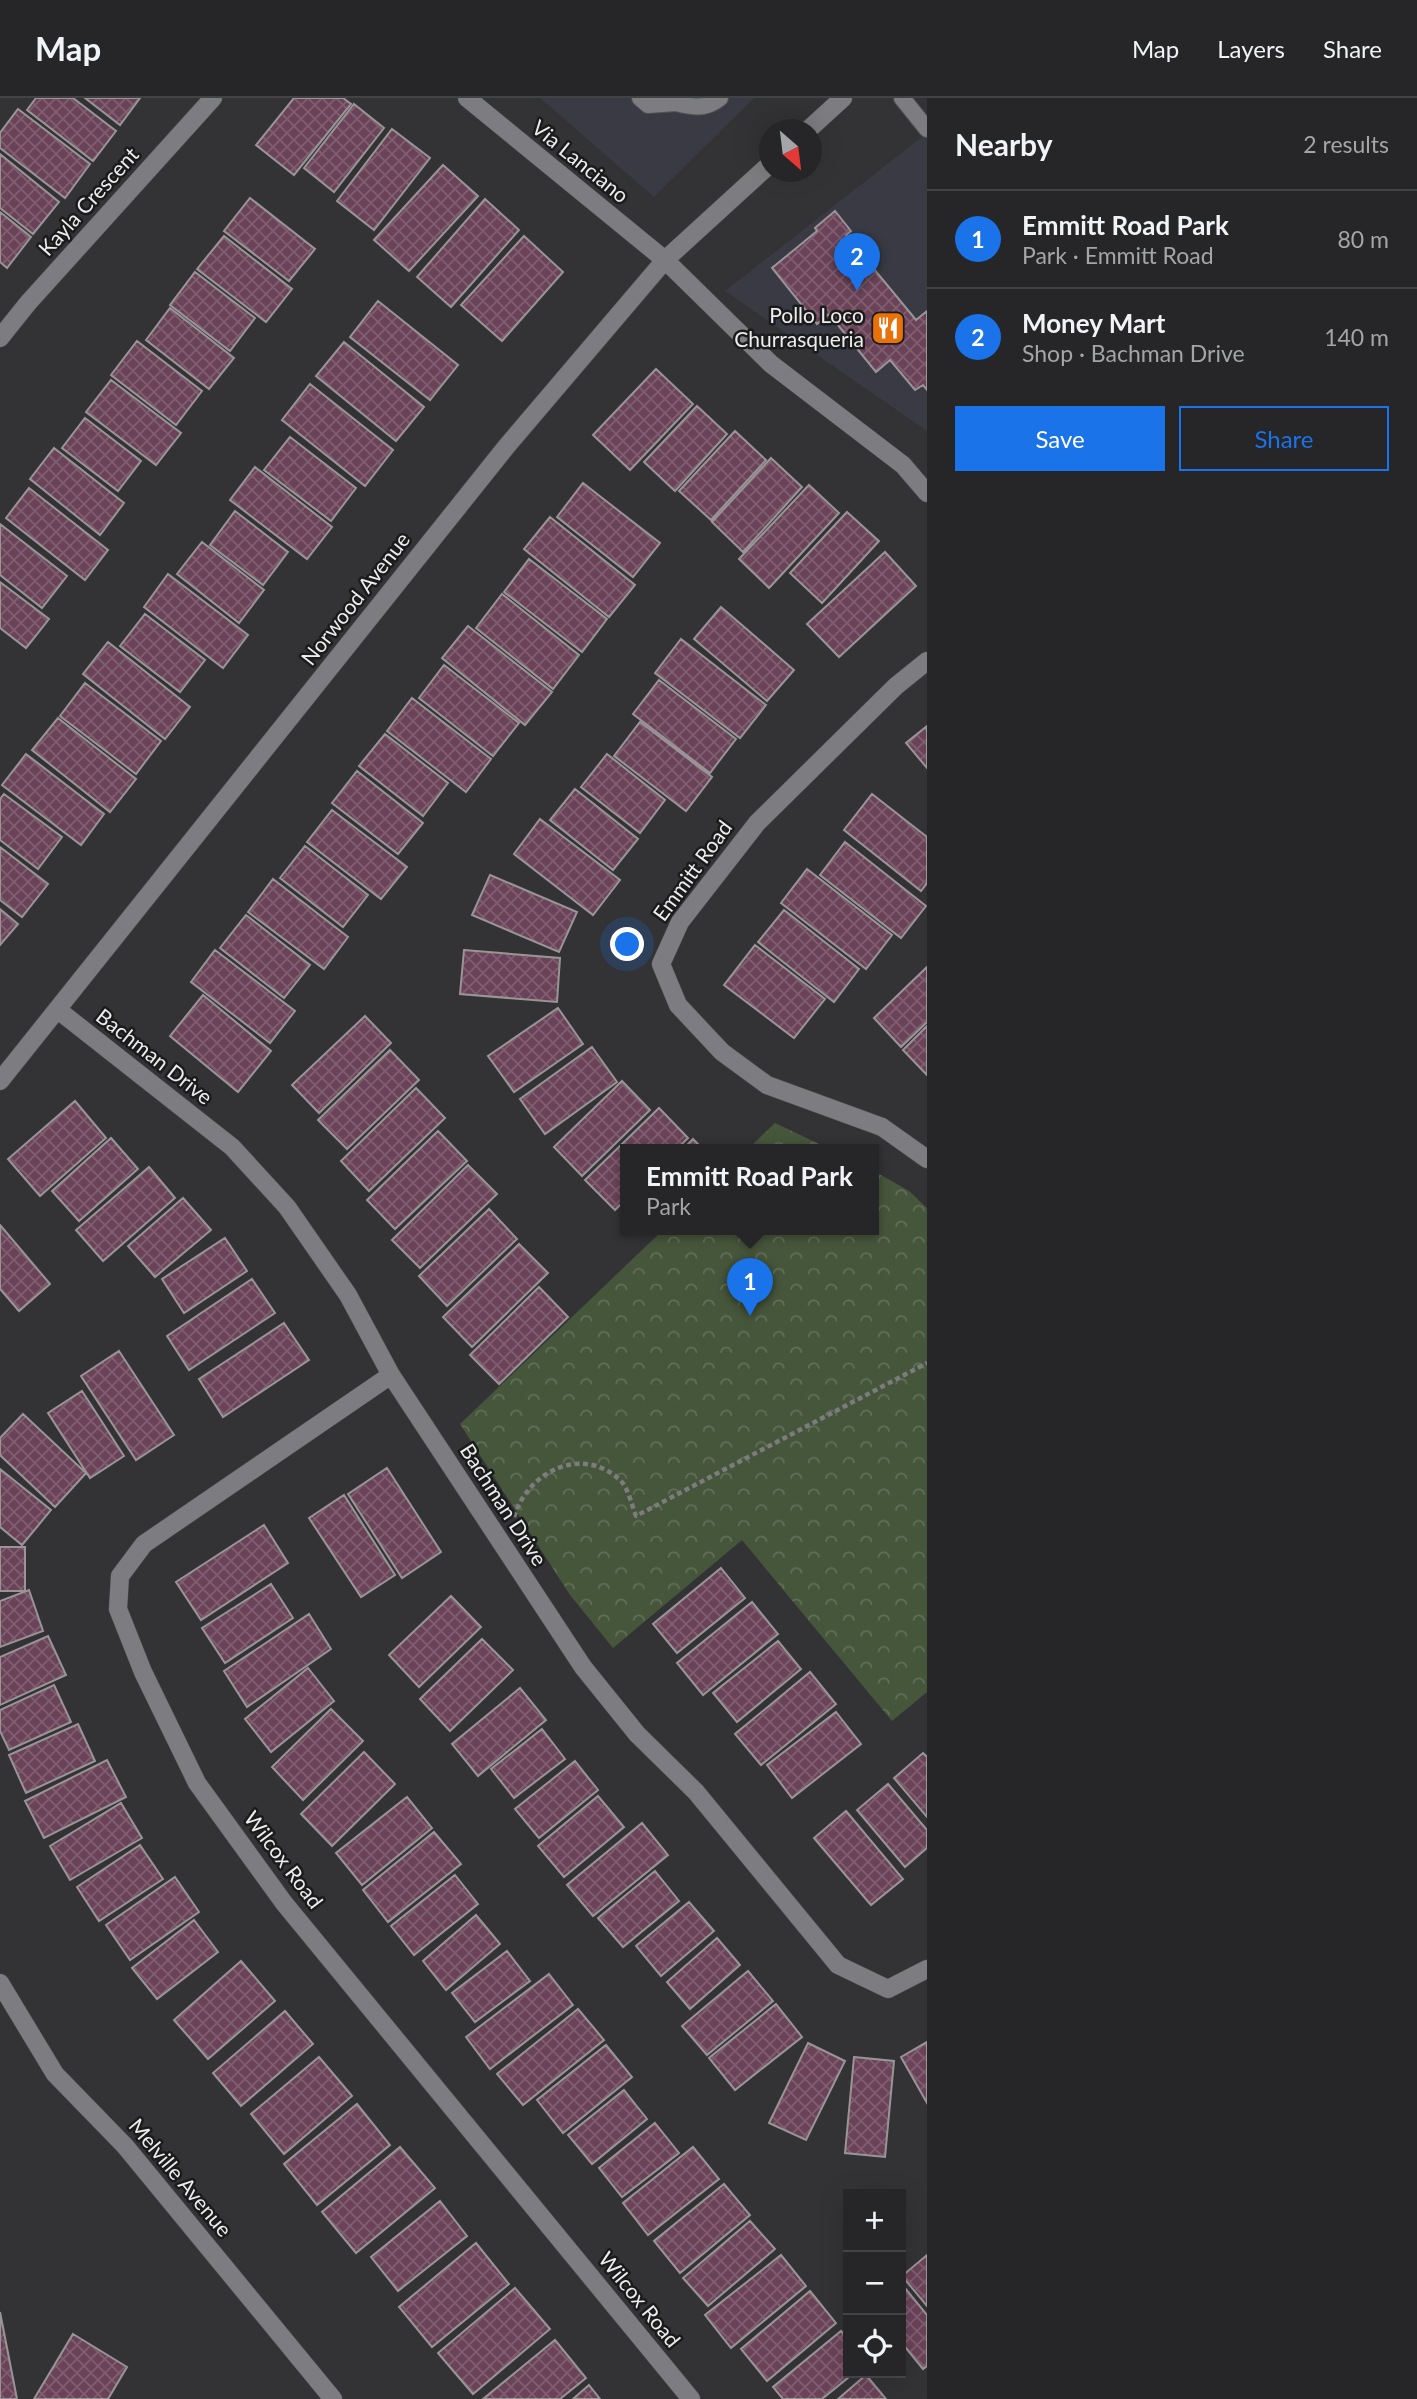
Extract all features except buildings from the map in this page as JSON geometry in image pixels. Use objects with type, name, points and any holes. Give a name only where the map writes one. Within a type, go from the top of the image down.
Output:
[{"type":"street","name":"Kayla Crescent","points":[[0,338],[28,303],[213,98]]},
{"type":"street","name":"Via Lanciano","points":[[467,98],[665,260]]},
{"type":"street","points":[[820,119],[843,98]]},
{"type":"street","name":"Norwood Avenue","points":[[0,1082],[506,447],[665,260],[759,174]]},
{"type":"street","points":[[665,260],[771,364],[903,465],[927,493]]},
{"type":"street","name":"Emmitt Road","points":[[927,662],[896,686],[757,823],[680,922],[661,964],[678,1005],[722,1052],[749,1072],[767,1085],[882,1127],[927,1159]]},
{"type":"street","name":"Bachman Drive","points":[[58,1010],[232,1147],[287,1207],[348,1295],[391,1375],[583,1667],[637,1734],[696,1792],[838,1965],[888,1989],[927,1969]]},
{"type":"street","name":"Wilcox Road","points":[[391,1375],[144,1544],[120,1576],[118,1609],[143,1672],[197,1783],[284,1903],[691,2399]]},
{"type":"street","name":"Melville Avenue","points":[[0,1983],[55,2074],[125,2146],[332,2399]]},
{"type":"lane","points":[[640,98],[648,105],[678,101],[697,108],[715,103],[720,98]]},
{"type":"lane","points":[[902,98],[927,129]]},
{"type":"path","points":[[505,1549],[518,1505],[525,1494],[533,1483],[562,1466],[595,1464],[622,1482],[636,1516],[927,1363]]},
{"type":"shaded area","points":[[540,98],[754,98],[654,197]]},
{"type":"shaded area","points":[[927,133],[927,431],[725,291]]},
{"type":"green space","points":[[775,1123],[819,1144],[753,1144]]},
{"type":"green space","points":[[879,1174],[909,1191],[927,1208],[927,1692],[892,1721],[742,1540],[613,1648],[570,1595],[460,1424],[658,1235],[879,1235]]},
{"type":"place","name":"Money Mart","points":[[857,291]]},
{"type":"place","name":"Pollo Loco Churrasqueria","points":[[888,328]]},
{"type":"place","name":"Emmitt Road Park","points":[[750,1316]]}]
